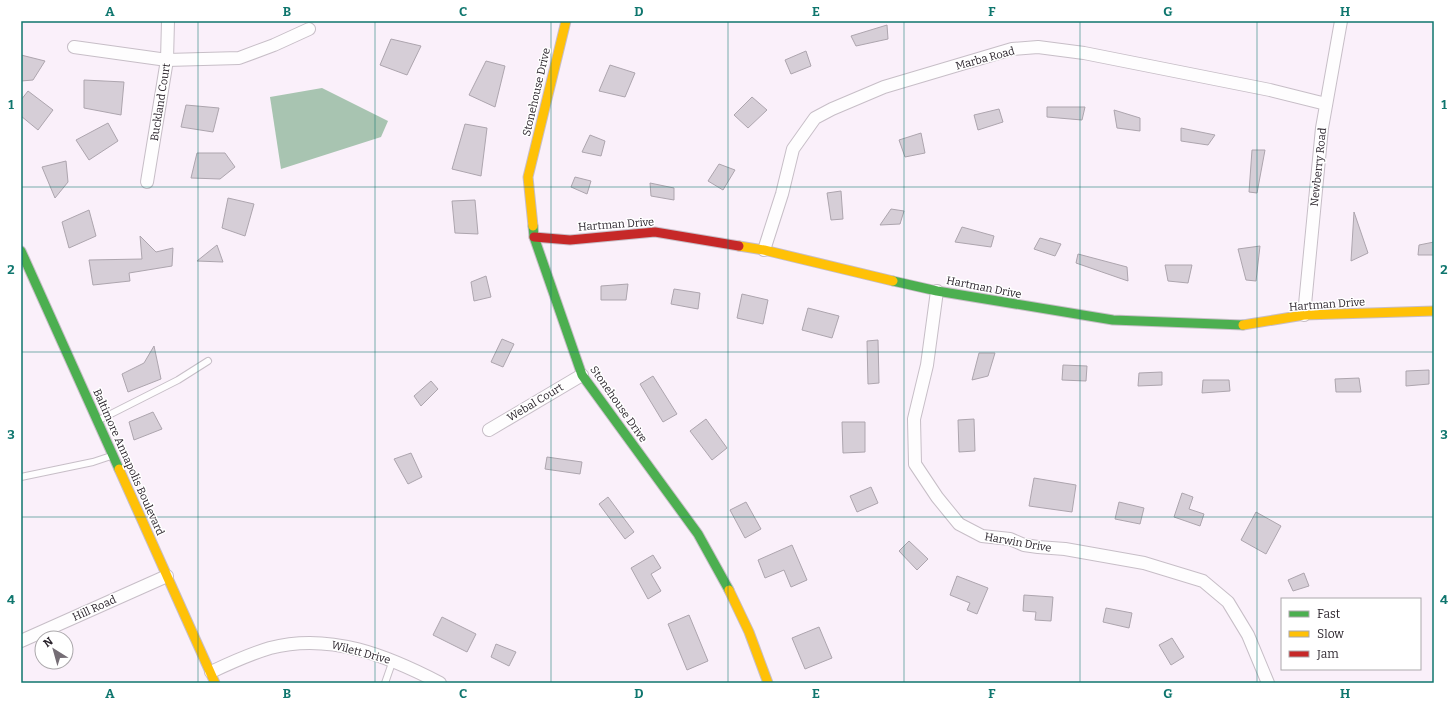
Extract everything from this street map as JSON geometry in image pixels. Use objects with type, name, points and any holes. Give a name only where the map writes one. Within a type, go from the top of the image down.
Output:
[{"type":"street","name":"Buckland Court","points":[[147,182],[167,60],[168,21]]},
{"type":"street","name":"Stonehouse Drive","points":[[566,21],[528,178],[534,237],[582,375],[698,534],[729,589],[749,632],[768,683]]},
{"type":"street","name":"Newberry Road","points":[[1304,315],[1322,128],[1341,21]]},
{"type":"street","points":[[74,47],[167,60],[239,58],[309,29]]},
{"type":"street","name":"Marba Road","points":[[764,250],[782,194],[793,149],[815,118],[832,109],[884,87],[1012,49],[1038,47],[1084,54],[1270,90],[1326,104]]},
{"type":"street","name":"Hartman Drive","points":[[534,237],[570,240],[655,232],[764,250],[937,290],[1026,307],[1113,320],[1244,325],[1304,315],[1422,310],[1434,311]]},
{"type":"street","name":"Baltimore Annapolis Boulevard","points":[[21,251],[213,677]]},
{"type":"street","name":"Harwin Drive","points":[[937,290],[927,365],[914,419],[915,464],[937,497],[959,524],[982,536],[1010,539],[1031,546],[1072,550],[1144,563],[1203,582],[1228,602],[1248,634],[1268,683]]},
{"type":"street","name":"Webal Court","points":[[489,430],[582,375]]},
{"type":"street","name":"Hill Road","points":[[21,641],[167,576]]},
{"type":"street","name":"Wilett Drive","points":[[213,677],[245,656],[272,648],[308,643],[334,643],[393,660],[440,683]]},
{"type":"lane","points":[[97,421],[178,380],[208,361]]},
{"type":"lane","points":[[21,477],[93,462],[113,455]]},
{"type":"lane","points":[[385,683],[393,660]]},
{"type":"shaded area","points":[[322,88],[388,121],[381,137],[281,169],[270,97]]},
{"type":"building","points":[[887,25],[888,39],[856,46],[851,36]]},
{"type":"building","points":[[391,39],[421,46],[407,75],[380,65]]},
{"type":"building","points":[[806,51],[811,66],[791,74],[785,60]]},
{"type":"building","points":[[21,55],[45,61],[33,80],[21,81]]},
{"type":"building","points":[[486,61],[505,66],[495,107],[469,95]]},
{"type":"building","points":[[610,65],[635,73],[625,97],[599,91]]},
{"type":"building","points":[[84,80],[124,82],[121,115],[84,108]]},
{"type":"building","points":[[28,91],[53,110],[38,130],[21,116],[21,100]]},
{"type":"building","points":[[752,97],[767,110],[748,128],[734,115]]},
{"type":"building","points":[[186,105],[219,108],[213,132],[181,127]]},
{"type":"building","points":[[1047,107],[1085,107],[1082,120],[1047,117]]},
{"type":"building","points":[[999,109],[1003,122],[978,130],[974,115]]},
{"type":"building","points":[[1114,110],[1140,118],[1140,131],[1117,128]]},
{"type":"building","points":[[108,123],[118,141],[89,160],[76,140]]},
{"type":"building","points":[[465,124],[487,128],[481,176],[452,169]]},
{"type":"building","points":[[1181,128],[1215,135],[1208,145],[1181,141]]},
{"type":"building","points":[[921,133],[925,153],[905,157],[899,140]]},
{"type":"building","points":[[590,135],[605,141],[601,156],[582,152]]},
{"type":"building","points":[[1252,150],[1265,150],[1257,193],[1249,192]]},
{"type":"building","points":[[197,153],[225,153],[235,167],[220,179],[191,178]]},
{"type":"building","points":[[66,161],[68,182],[55,198],[42,167]]},
{"type":"building","points":[[719,164],[735,170],[723,190],[708,181]]},
{"type":"building","points":[[575,177],[591,181],[587,194],[571,187]]},
{"type":"building","points":[[650,183],[674,188],[674,200],[651,196]]},
{"type":"building","points":[[841,191],[843,219],[831,220],[827,193]]},
{"type":"building","points":[[228,198],[254,204],[245,236],[222,228]]},
{"type":"building","points":[[475,200],[478,234],[455,233],[452,201]]},
{"type":"building","points":[[891,209],[904,211],[900,224],[880,225]]},
{"type":"building","points":[[89,210],[96,236],[69,248],[62,222]]},
{"type":"building","points":[[1354,212],[1368,253],[1351,261]]},
{"type":"building","points":[[962,227],[994,236],[991,247],[955,242]]},
{"type":"building","points":[[140,236],[156,252],[173,248],[172,266],[129,273],[130,281],[93,285],[89,260],[142,259]]},
{"type":"building","points":[[1040,238],[1061,244],[1055,256],[1034,249]]},
{"type":"building","points":[[1434,242],[1434,255],[1418,255],[1419,245]]},
{"type":"building","points":[[217,245],[223,262],[197,261]]},
{"type":"building","points":[[1260,246],[1256,281],[1246,280],[1238,249]]},
{"type":"building","points":[[1078,254],[1127,267],[1128,281],[1076,263]]},
{"type":"building","points":[[1165,265],[1192,265],[1188,283],[1168,281]]},
{"type":"building","points":[[486,276],[491,297],[474,301],[471,282]]},
{"type":"building","points":[[628,284],[626,300],[601,300],[601,286]]},
{"type":"building","points":[[674,289],[700,293],[698,309],[671,304]]},
{"type":"building","points":[[742,294],[768,300],[763,324],[737,318]]},
{"type":"building","points":[[808,308],[839,316],[832,338],[802,330]]},
{"type":"building","points":[[502,339],[514,344],[503,367],[491,362]]},
{"type":"building","points":[[878,340],[879,383],[868,384],[867,341]]},
{"type":"building","points":[[154,346],[161,379],[128,392],[122,374],[144,363]]},
{"type":"building","points":[[979,353],[995,353],[988,376],[972,380]]},
{"type":"building","points":[[1063,365],[1087,366],[1086,381],[1062,380]]},
{"type":"building","points":[[1429,370],[1429,384],[1406,386],[1406,371]]},
{"type":"building","points":[[1162,372],[1162,385],[1138,386],[1139,373]]},
{"type":"building","points":[[653,376],[677,414],[663,422],[640,384]]},
{"type":"building","points":[[1359,378],[1361,392],[1336,392],[1335,379]]},
{"type":"building","points":[[1203,380],[1229,380],[1230,391],[1202,393]]},
{"type":"building","points":[[431,381],[438,389],[421,406],[414,396]]},
{"type":"building","points":[[153,412],[162,429],[134,440],[129,422]]},
{"type":"building","points":[[706,419],[727,448],[712,460],[690,431]]},
{"type":"building","points":[[974,419],[975,451],[959,452],[958,420]]},
{"type":"building","points":[[842,422],[865,422],[865,452],[843,453]]},
{"type":"building","points":[[411,453],[422,477],[408,484],[394,459]]},
{"type":"building","points":[[547,457],[582,462],[580,474],[545,469]]},
{"type":"building","points":[[1034,478],[1076,485],[1072,512],[1029,506]]},
{"type":"building","points":[[871,487],[878,503],[857,512],[850,496]]},
{"type":"building","points":[[1182,493],[1193,497],[1189,509],[1204,514],[1200,526],[1174,517]]},
{"type":"building","points":[[608,497],[634,532],[625,539],[599,504]]},
{"type":"building","points":[[746,502],[761,529],[745,538],[730,510]]},
{"type":"building","points":[[1119,502],[1144,508],[1140,524],[1115,519]]},
{"type":"building","points":[[1256,512],[1281,526],[1266,554],[1241,540]]},
{"type":"building","points":[[909,541],[928,559],[917,570],[899,551]]},
{"type":"building","points":[[792,545],[807,580],[791,587],[784,570],[765,578],[758,560]]},
{"type":"building","points":[[653,555],[661,568],[651,574],[661,591],[648,599],[631,568]]},
{"type":"building","points":[[1304,573],[1309,586],[1293,591],[1288,580]]},
{"type":"building","points":[[957,576],[988,588],[977,614],[967,610],[970,603],[950,595]]},
{"type":"building","points":[[1024,595],[1053,597],[1051,621],[1035,620],[1036,612],[1023,611]]},
{"type":"building","points":[[1106,608],[1132,613],[1129,628],[1103,622]]},
{"type":"building","points":[[689,615],[708,661],[687,670],[668,624]]},
{"type":"building","points":[[442,617],[476,634],[467,652],[433,635]]},
{"type":"building","points":[[819,627],[832,658],[805,669],[792,638]]},
{"type":"building","points":[[1172,638],[1184,657],[1171,665],[1159,645]]},
{"type":"building","points":[[496,644],[516,652],[509,666],[491,657]]},
{"type":"traffic: fast","points":[[533,226],[534,237],[582,375],[698,534],[729,590]]},
{"type":"traffic: fast","points":[[21,251],[119,469]]},
{"type":"traffic: fast","points":[[893,281],[937,291],[1113,320],[1243,325]]},
{"type":"traffic: slow","points":[[533,226],[528,177],[566,21]]},
{"type":"traffic: slow","points":[[739,246],[764,250],[893,281]]},
{"type":"traffic: slow","points":[[1243,325],[1304,315],[1434,311]]},
{"type":"traffic: slow","points":[[119,469],[215,683]]},
{"type":"traffic: slow","points":[[729,590],[749,632],[768,683]]},
{"type":"traffic: jam","points":[[534,237],[570,240],[655,232],[739,246]]}]
